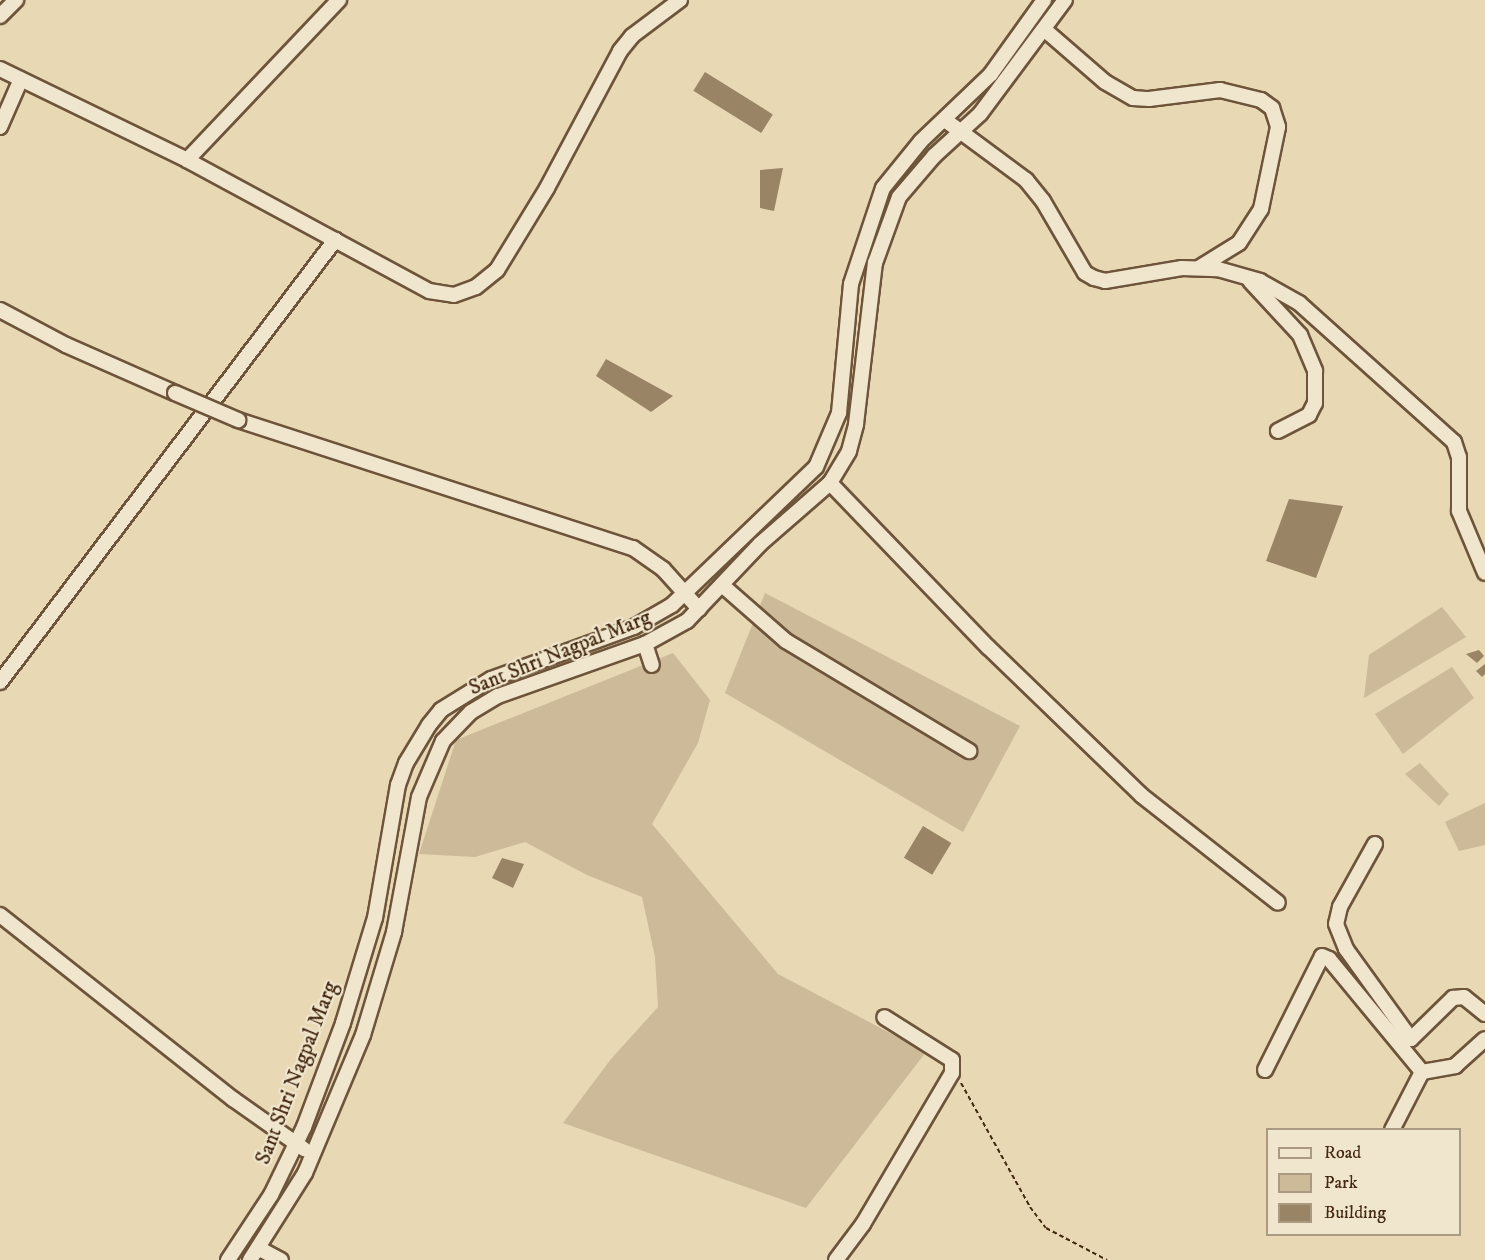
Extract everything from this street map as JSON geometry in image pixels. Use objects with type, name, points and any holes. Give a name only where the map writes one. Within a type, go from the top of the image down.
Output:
[{"type":"street","points":[[0,16],[16,0]]},
{"type":"street","points":[[187,160],[339,0]]},
{"type":"street","points":[[0,69],[187,160],[441,294],[466,292],[490,278],[547,188],[620,51],[632,36],[680,0]]},
{"type":"street","name":"Sant Shri Nagpal Marg","points":[[228,1260],[271,1195],[297,1144],[343,1023],[375,918],[398,785],[406,763],[429,725],[441,710],[491,679],[634,627],[685,594],[807,478],[824,457],[839,413],[851,284],[870,219],[883,188],[903,160],[991,74],[1044,0]]},
{"type":"street","name":"Sant Shri Nagpal Marg","points":[[254,1254],[314,1154],[363,1035],[394,932],[419,797],[443,741],[471,712],[498,696],[645,644],[687,621],[760,544],[830,483],[849,451],[856,424],[869,299],[887,226],[899,197],[918,174],[960,135],[1045,30],[1065,0]]},
{"type":"street","points":[[1045,30],[1105,82],[1133,98],[1171,97],[1220,90],[1261,100],[1272,108],[1278,127],[1261,209],[1239,243],[1200,267]]},
{"type":"street","points":[[0,127],[21,79]]},
{"type":"street","points":[[945,120],[960,135],[1026,180],[1043,201],[1085,273],[1094,278],[1115,280],[1200,267],[1245,276],[1299,303],[1454,442],[1459,457],[1459,512],[1485,573]]},
{"type":"street","points":[[0,682],[335,240]]},
{"type":"street","points":[[1245,276],[1300,334],[1315,371],[1315,403],[1308,415],[1278,431]]},
{"type":"street","points":[[0,310],[66,345],[238,420],[633,548],[656,562],[699,609]]},
{"type":"street","points":[[830,483],[988,647],[1141,795],[1278,903]]},
{"type":"street","points":[[722,585],[786,641],[969,751]]},
{"type":"street","points":[[645,644],[652,665]]},
{"type":"street","points":[[1374,844],[1340,907],[1336,924],[1346,949],[1411,1039],[1454,998],[1464,997],[1485,1014]]},
{"type":"street","points":[[0,915],[233,1100],[314,1154]]},
{"type":"street","points":[[1265,1070],[1322,956],[1329,959],[1422,1072]]},
{"type":"street","points":[[836,1260],[863,1224],[954,1065],[952,1060],[884,1017]]},
{"type":"street","points":[[1422,1072],[1455,1066],[1485,1039]]},
{"type":"street","points":[[1393,1128],[1422,1072]]},
{"type":"street","points":[[254,1254],[281,1260]]},
{"type":"path","points":[[954,1065],[976,1113],[1046,1228],[1107,1260]]},
{"type":"green space","points":[[765,593],[1020,726],[963,832],[725,693]]},
{"type":"green space","points":[[1442,607],[1466,637],[1364,698],[1369,655]]},
{"type":"green space","points":[[673,653],[710,700],[698,743],[652,824],[778,974],[926,1052],[806,1208],[563,1123],[611,1059],[658,1007],[655,957],[642,897],[587,875],[525,842],[475,857],[419,854],[456,740]]},
{"type":"green space","points":[[1452,667],[1474,698],[1403,754],[1375,714]]},
{"type":"green space","points":[[1420,763],[1449,794],[1439,806],[1405,774]]},
{"type":"green space","points":[[1485,803],[1485,845],[1459,851],[1445,822]]},
{"type":"building","points":[[705,72],[773,114],[761,133],[693,91]]},
{"type":"building","points":[[783,168],[774,211],[760,208],[760,170]]},
{"type":"building","points":[[606,359],[673,396],[651,412],[596,376]]},
{"type":"building","points":[[1289,499],[1343,506],[1316,578],[1266,561]]},
{"type":"building","points":[[1479,650],[1484,656],[1477,663],[1466,654]]},
{"type":"building","points":[[1485,664],[1485,674],[1482,677],[1476,671]]},
{"type":"building","points":[[923,826],[951,843],[932,875],[904,858]]},
{"type":"building","points":[[502,858],[524,864],[513,888],[492,878]]}]
